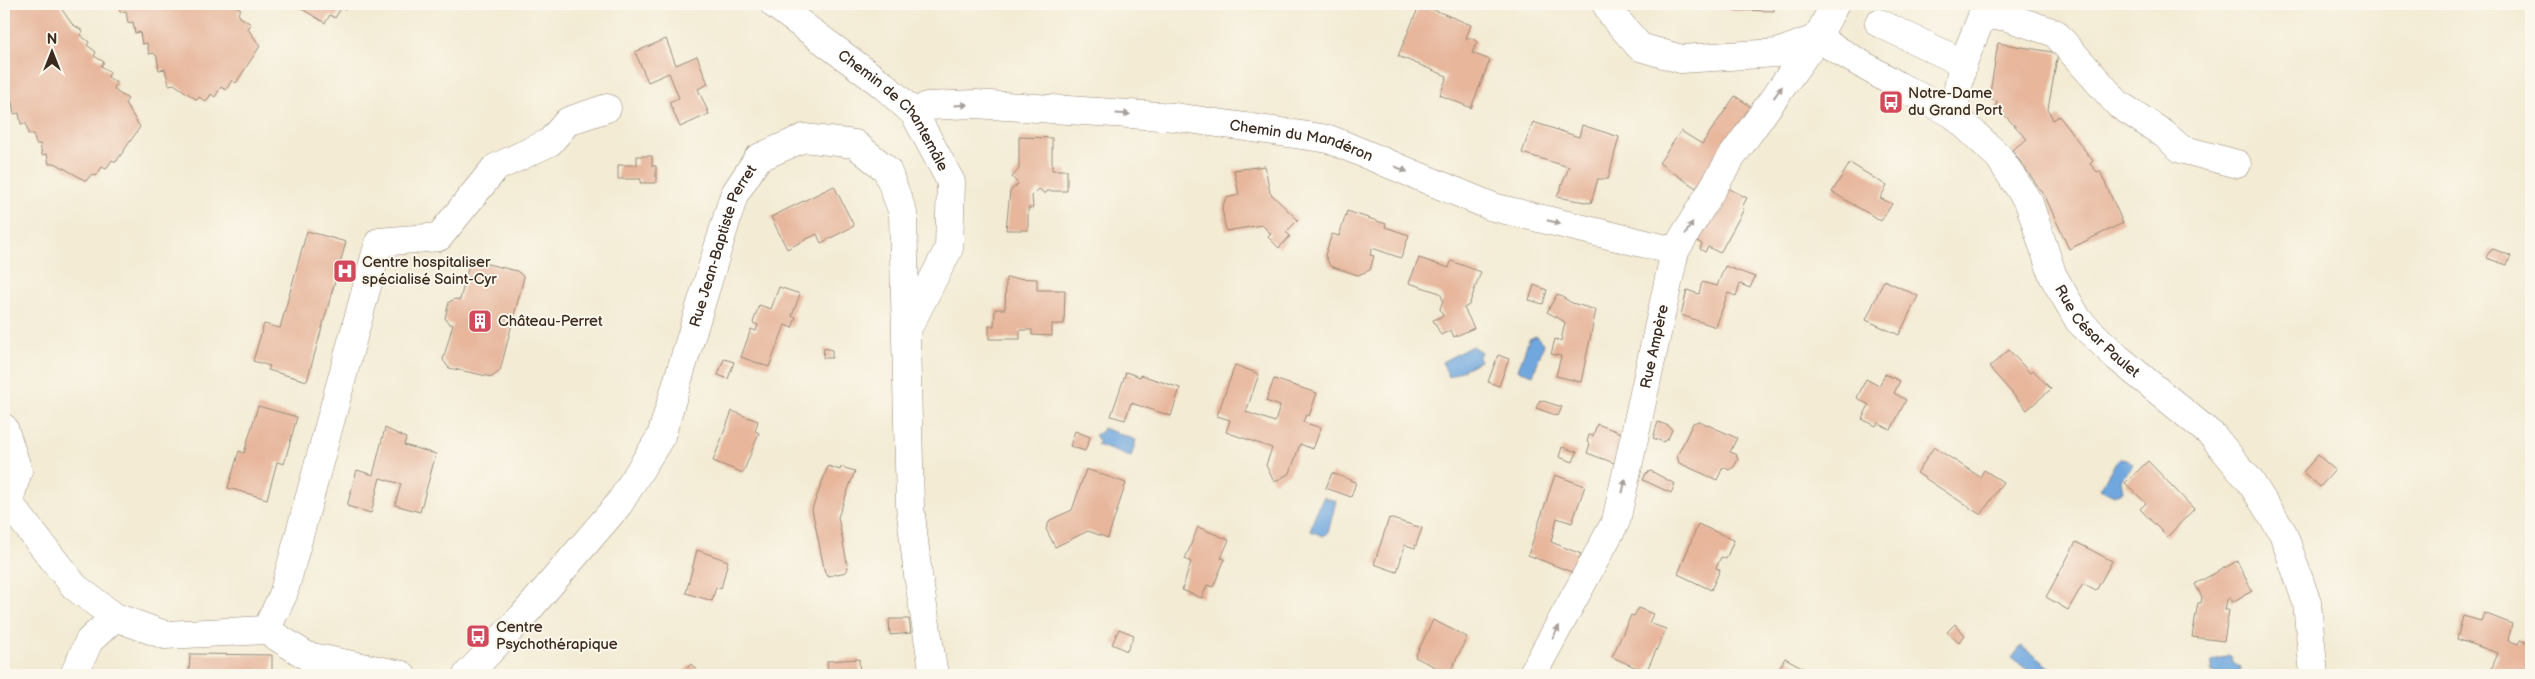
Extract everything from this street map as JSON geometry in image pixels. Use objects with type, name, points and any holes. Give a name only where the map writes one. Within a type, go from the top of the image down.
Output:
[{"type":"street","name":"Chemin de Chantemâle","points":[[774,4],[883,85],[914,113],[951,182],[949,248],[907,330]]},
{"type":"street","points":[[1606,4],[1613,16],[1640,47],[1681,59],[1777,52],[1818,38]]},
{"type":"street","name":"Rue Ampère","points":[[1532,675],[1616,521],[1675,252],[1731,158],[1818,38],[1835,4]]},
{"type":"street","points":[[1953,114],[1963,64],[1984,10],[2055,34],[2118,104],[2164,134],[2181,149],[2237,164]]},
{"type":"street","points":[[1879,23],[1963,64]]},
{"type":"street","name":"Rue César Paulet","points":[[1818,38],[1899,86],[1953,114],[1999,157],[2012,174],[2028,203],[2054,276],[2079,321],[2118,358],[2213,436],[2250,481],[2283,533],[2307,603],[2314,675]]},
{"type":"street","name":"Chemin du Mandéron","points":[[914,113],[927,106],[975,104],[1175,117],[1329,139],[1493,207],[1675,252]]},
{"type":"street","points":[[266,630],[283,595],[379,242],[439,237],[495,168],[550,142],[568,121],[607,108]]},
{"type":"street","name":"Rue Jean-Baptiste Perret","points":[[467,675],[522,616],[619,504],[661,436],[734,195],[758,158],[804,138],[855,144],[887,170],[903,213],[910,506],[918,575],[934,675]]},
{"type":"street","points":[[4,428],[18,472],[6,501],[74,586],[115,616],[165,635],[266,630],[307,656],[402,675]]},
{"type":"street","points":[[74,675],[89,641],[115,616]]},
{"type":"water","points":[[1536,336],[1544,344],[1533,375],[1518,370],[1529,339]]},
{"type":"water","points":[[1472,346],[1481,352],[1478,358],[1480,361],[1449,377],[1442,362]]},
{"type":"water","points":[[1103,428],[1136,440],[1131,457],[1097,445],[1099,441],[1095,435],[1101,432]]},
{"type":"water","points":[[2121,459],[2129,460],[2133,464],[2121,480],[2123,491],[2114,496],[2100,489],[2112,467]]},
{"type":"water","points":[[1324,497],[1336,501],[1328,533],[1323,536],[1311,531],[1311,528],[1318,507]]},
{"type":"water","points":[[2021,646],[2050,668],[2044,675],[2034,675],[2012,658]]},
{"type":"water","points":[[2228,655],[2232,657],[2233,662],[2241,667],[2240,675],[2220,675],[2211,672],[2212,662]]},
{"type":"building","points":[[4,4],[58,4],[72,24],[83,31],[80,35],[89,42],[87,45],[96,52],[94,56],[104,62],[101,66],[110,72],[108,77],[117,83],[114,88],[128,99],[125,103],[140,127],[116,162],[112,160],[106,169],[102,167],[96,176],[92,174],[86,181],[55,163],[49,164],[47,154],[42,155],[40,144],[36,144],[33,134],[28,134],[26,123],[21,124],[19,113],[14,114],[12,102],[7,103],[4,93]]},
{"type":"building","points":[[119,4],[232,4],[241,9],[238,13],[240,17],[251,24],[248,29],[260,46],[236,83],[232,80],[226,90],[221,87],[215,97],[211,94],[206,102],[199,97],[197,100],[174,84],[169,85],[165,69],[159,70],[157,57],[154,53],[149,54],[147,43],[142,44],[140,32],[135,33],[133,22],[128,23],[126,11],[120,12]]},
{"type":"building","points":[[294,4],[350,4],[345,10],[341,8],[335,18],[330,15],[325,23]]},
{"type":"building","points":[[1420,4],[1471,25],[1466,38],[1472,38],[1477,42],[1472,53],[1490,60],[1471,108],[1440,95],[1447,76],[1398,56]]},
{"type":"building","points":[[1728,4],[1774,4],[1774,11],[1729,10]]},
{"type":"building","points":[[666,39],[676,65],[697,56],[708,84],[698,89],[709,114],[680,127],[669,102],[679,98],[669,73],[648,82],[635,52]]},
{"type":"building","points":[[1998,43],[2058,53],[2048,109],[2053,120],[2059,116],[2093,161],[2090,164],[2097,172],[2100,171],[2123,223],[2069,249],[2045,196],[2012,150],[2027,139],[1996,106],[1997,101],[1989,99]]},
{"type":"building","points":[[1735,96],[1753,108],[1696,188],[1659,163],[1681,131],[1702,144]]},
{"type":"building","points":[[1533,122],[1579,137],[1582,125],[1619,137],[1608,179],[1598,179],[1591,203],[1557,197],[1569,167],[1522,153]]},
{"type":"building","points":[[1019,137],[1052,138],[1052,170],[1067,170],[1067,191],[1047,191],[1045,194],[1039,189],[1032,196],[1033,208],[1028,208],[1028,230],[1006,230],[1010,191],[1018,184],[1012,177],[1019,169]]},
{"type":"building","points":[[637,156],[652,156],[652,166],[656,166],[656,183],[640,183],[641,179],[618,179],[618,165],[637,165]]},
{"type":"building","points":[[1850,163],[1887,186],[1880,198],[1892,204],[1881,221],[1832,192]]},
{"type":"building","points":[[1265,166],[1270,193],[1298,220],[1286,232],[1290,236],[1279,248],[1268,237],[1271,234],[1262,225],[1226,231],[1222,208],[1226,198],[1239,195],[1234,170]]},
{"type":"building","points":[[834,186],[854,226],[821,243],[817,234],[787,249],[771,217]]},
{"type":"building","points":[[1728,188],[1747,198],[1742,207],[1744,209],[1720,253],[1708,247],[1705,252],[1700,249],[1702,244],[1697,241]]},
{"type":"building","points":[[1347,211],[1386,224],[1385,227],[1409,235],[1401,258],[1372,248],[1370,255],[1374,256],[1370,270],[1358,275],[1330,266],[1325,255],[1332,234],[1339,236]]},
{"type":"building","points":[[307,231],[346,242],[307,381],[268,370],[270,366],[253,361],[264,324],[280,328]]},
{"type":"building","points":[[2491,248],[2511,256],[2507,265],[2486,258]]},
{"type":"building","points":[[1419,258],[1449,268],[1451,261],[1481,272],[1469,305],[1464,308],[1474,328],[1454,337],[1451,330],[1441,335],[1433,320],[1443,316],[1440,309],[1443,300],[1440,293],[1409,283]]},
{"type":"building","name":"Château-Perret","points":[[472,262],[517,271],[524,277],[500,371],[492,377],[449,368],[443,360],[453,324],[449,324],[445,318],[449,302],[455,299],[460,300],[468,268]]},
{"type":"building","points":[[1725,266],[1755,277],[1750,288],[1740,284],[1736,296],[1728,293],[1716,327],[1681,315],[1687,290],[1699,294],[1702,282],[1717,286]]},
{"type":"building","points":[[1006,278],[1037,279],[1037,290],[1065,290],[1064,324],[1052,324],[1052,336],[1032,335],[1032,330],[1020,330],[1020,339],[989,339],[989,326],[994,326],[995,309],[1005,309]]},
{"type":"building","points":[[1884,280],[1918,296],[1899,335],[1866,320]]},
{"type":"building","points":[[1534,285],[1547,290],[1543,304],[1529,300]]},
{"type":"building","points":[[779,287],[800,294],[792,316],[796,317],[792,328],[785,325],[769,367],[741,357],[751,329],[756,331],[758,325],[753,323],[759,305],[771,309]]},
{"type":"building","points":[[1557,294],[1572,303],[1596,310],[1581,382],[1556,376],[1561,356],[1551,354],[1555,339],[1561,341],[1565,322],[1547,312]]},
{"type":"building","points":[[824,348],[832,350],[832,358],[823,358]]},
{"type":"building","points":[[2009,350],[2030,373],[2033,370],[2051,389],[2027,410],[1989,367]]},
{"type":"building","points":[[1498,355],[1509,359],[1499,386],[1488,382]]},
{"type":"building","points":[[724,359],[734,362],[728,379],[718,375]]},
{"type":"building","points":[[1235,365],[1259,374],[1246,412],[1275,422],[1280,406],[1266,401],[1274,379],[1317,393],[1309,416],[1306,415],[1303,422],[1321,428],[1313,449],[1300,444],[1290,473],[1274,482],[1266,465],[1272,448],[1226,432],[1230,420],[1217,416]]},
{"type":"building","points":[[1126,372],[1180,388],[1171,416],[1131,403],[1125,420],[1111,416]]},
{"type":"building","points":[[1885,374],[1900,381],[1894,393],[1906,400],[1891,430],[1878,423],[1876,426],[1862,419],[1869,405],[1857,398],[1866,379],[1879,386]]},
{"type":"building","points":[[1540,400],[1562,407],[1558,416],[1536,408]]},
{"type":"building","points":[[258,406],[297,417],[284,464],[277,462],[267,499],[228,488],[239,451],[244,453]]},
{"type":"building","points":[[732,411],[758,421],[755,431],[759,433],[743,473],[713,461]]},
{"type":"building","points":[[1699,421],[1737,438],[1730,452],[1736,454],[1738,459],[1734,467],[1729,470],[1723,467],[1717,480],[1679,463],[1677,456],[1693,423]]},
{"type":"building","points":[[1658,422],[1669,426],[1672,430],[1668,439],[1663,442],[1653,438]]},
{"type":"building","points":[[1597,424],[1627,435],[1617,464],[1587,453],[1590,444],[1587,442],[1589,435],[1593,436]]},
{"type":"building","points":[[385,428],[406,438],[404,445],[436,454],[420,512],[395,505],[401,484],[380,478],[371,513],[347,506],[357,470],[373,475]]},
{"type":"building","points":[[1075,431],[1090,437],[1085,451],[1070,446]]},
{"type":"building","points":[[1562,447],[1577,452],[1573,462],[1559,457]]},
{"type":"building","points":[[1934,447],[1980,477],[1984,470],[2003,482],[1981,515],[1917,473]]},
{"type":"building","points":[[2318,455],[2335,470],[2320,487],[2303,472]]},
{"type":"building","points":[[2148,461],[2194,509],[2167,537],[2140,509],[2146,503],[2125,483]]},
{"type":"building","points":[[828,466],[840,470],[841,467],[855,471],[838,517],[848,568],[846,572],[829,576],[825,573],[812,509]]},
{"type":"building","points":[[1086,469],[1126,483],[1108,538],[1088,531],[1055,547],[1046,529],[1050,520],[1072,510]]},
{"type":"building","points":[[1651,471],[1675,484],[1671,493],[1643,480],[1646,473]]},
{"type":"building","points":[[1332,473],[1356,482],[1351,497],[1326,488]]},
{"type":"building","points":[[1555,475],[1585,486],[1572,523],[1557,518],[1551,542],[1581,554],[1574,573],[1528,555]]},
{"type":"building","points":[[1389,518],[1422,528],[1415,548],[1405,545],[1397,572],[1374,564]]},
{"type":"building","points":[[1698,524],[1734,540],[1726,559],[1721,557],[1716,568],[1720,570],[1711,590],[1678,574]]},
{"type":"building","points":[[1198,527],[1229,540],[1221,558],[1225,559],[1213,587],[1207,585],[1202,598],[1182,590],[1191,562],[1185,559]]},
{"type":"building","points":[[2076,542],[2112,561],[2096,591],[2083,584],[2068,610],[2046,597]]},
{"type":"building","points":[[697,550],[728,561],[721,589],[716,587],[712,601],[686,593]]},
{"type":"building","points":[[2237,561],[2252,591],[2232,602],[2230,597],[2227,600],[2225,610],[2229,610],[2224,641],[2192,637],[2198,603],[2201,603],[2202,597],[2195,584]]},
{"type":"building","points":[[1638,608],[1653,614],[1649,623],[1666,629],[1646,672],[1612,657],[1631,615],[1634,616]]},
{"type":"building","points":[[2484,613],[2512,624],[2508,640],[2518,644],[2520,640],[2531,644],[2531,675],[2489,675],[2498,653],[2457,639],[2463,616],[2481,621]]},
{"type":"building","points":[[889,619],[909,619],[911,633],[890,635]]},
{"type":"building","points":[[1433,620],[1467,637],[1449,674],[1415,657]]},
{"type":"building","points":[[1955,624],[1965,635],[1959,643],[1947,632]]},
{"type":"building","points":[[1119,629],[1134,635],[1127,651],[1112,644]]},
{"type":"building","points":[[190,654],[272,655],[272,675],[189,675]]},
{"type":"building","points":[[1785,658],[1809,671],[1807,675],[1776,675]]},
{"type":"building","points":[[859,659],[860,675],[828,675],[827,661]]},
{"type":"building","points":[[691,664],[700,673],[702,671],[706,675],[680,675]]},
{"type":"building","points":[[311,668],[340,675],[310,675]]},
{"type":"place","name":"Notre-Dame du Grand Port","points":[[1891,102]]},
{"type":"place","name":"Centre hospitaliser spécialisé Saint-Cyr","points":[[345,271]]},
{"type":"place","name":"Château-Perret","points":[[480,321]]},
{"type":"place","name":"Centre Psychothérapique","points":[[478,636]]}]
